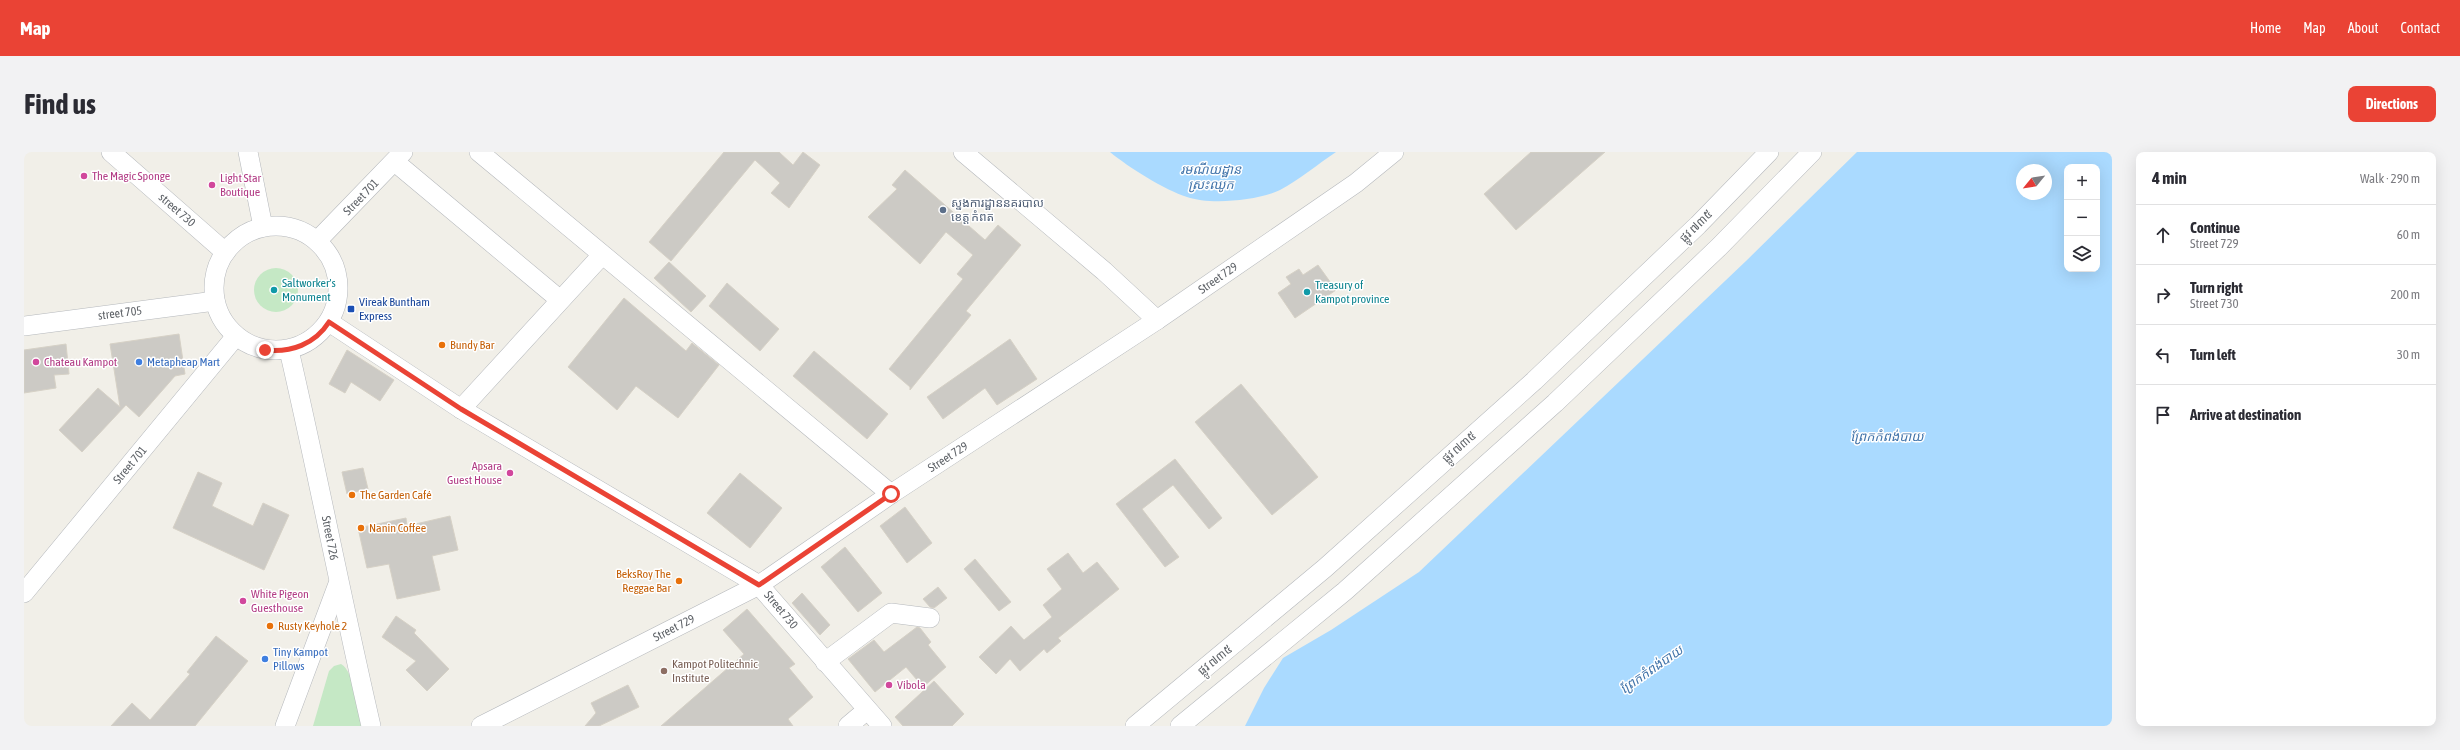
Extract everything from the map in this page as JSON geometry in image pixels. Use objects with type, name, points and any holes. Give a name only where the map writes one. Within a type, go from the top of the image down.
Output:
[{"type":"street","name":"street 730","points":[[111,152],[225,252]]},
{"type":"street","points":[[248,152],[263,227]]},
{"type":"street","points":[[479,152],[891,494]]},
{"type":"street","points":[[963,152],[1104,271],[1157,320]]},
{"type":"street","name":"Street 729","points":[[481,726],[509,721],[759,585],[891,494],[1157,320],[1356,183],[1394,152]]},
{"type":"street","name":"ផ្លូវ ៧៣៥","points":[[1134,726],[1325,568],[1528,386],[1698,225],[1769,152]]},
{"type":"street","points":[[1180,726],[1345,591],[1554,403],[1719,247],[1812,152]]},
{"type":"street","points":[[399,157],[559,299]]},
{"type":"street","name":"Street 701","points":[[317,241],[399,157]]},
{"type":"street","points":[[263,227],[290,227],[304,232],[317,241],[331,260],[338,281],[338,298],[329,322],[314,338],[289,350],[274,351],[257,348],[236,336],[223,320],[215,301],[216,273],[225,252],[240,237],[263,227]]},
{"type":"street","points":[[461,409],[559,299],[602,255]]},
{"type":"street","name":"street 705","points":[[24,326],[215,301]]},
{"type":"street","name":"Street 730","points":[[329,322],[461,409],[759,585],[882,726]]},
{"type":"street","name":"Street 701","points":[[24,593],[236,336]]},
{"type":"street","name":"Street 726","points":[[289,350],[317,472],[338,584],[371,726]]},
{"type":"street","points":[[286,726],[338,584]]},
{"type":"street","points":[[825,662],[891,613],[930,618]]},
{"type":"street","points":[[848,726],[867,710]]},
{"type":"green space","points":[[276,268],[288,272],[294,278],[298,290],[294,302],[288,308],[276,312],[264,308],[258,302],[254,290],[258,278],[264,272]]},
{"type":"green space","points":[[341,664],[346,668],[353,683],[361,726],[313,726],[329,671],[334,666]]},
{"type":"water","name":"រមណីយដ្ឋាន ស្រះឈូក","points":[[1110,152],[1336,152],[1301,177],[1271,194],[1234,201],[1208,201],[1187,197],[1168,189],[1147,178]]},
{"type":"water","name":"ព្រែកកំពង់បាយ","points":[[1857,152],[2112,152],[2112,726],[1245,726],[1264,688],[1283,658],[1331,630],[1419,572],[1746,261]]},
{"type":"building","points":[[724,152],[779,152],[793,165],[803,152],[820,165],[789,208],[771,193],[780,183],[755,160],[671,261],[649,242]]},
{"type":"building","points":[[1531,152],[1605,152],[1516,230],[1484,194]]},
{"type":"building","points":[[905,170],[985,240],[998,225],[1021,245],[966,311],[971,315],[910,390],[910,387],[889,369],[963,279],[957,274],[973,255],[946,232],[920,264],[868,217],[897,189],[892,185]]},
{"type":"building","points":[[669,262],[706,296],[691,312],[654,278]]},
{"type":"building","name":"Treasury of Kampot province","points":[[1318,265],[1336,290],[1295,318],[1278,293],[1291,284],[1286,277],[1299,269],[1303,275]]},
{"type":"building","points":[[727,283],[779,329],[760,351],[709,306]]},
{"type":"building","points":[[624,298],[686,351],[692,343],[719,365],[678,418],[636,386],[617,410],[568,367]]},
{"type":"building","points":[[179,334],[185,374],[175,376],[139,417],[126,405],[82,452],[59,430],[98,388],[120,407],[110,344]]},
{"type":"building","points":[[1010,339],[1037,379],[997,405],[985,388],[943,419],[927,397]]},
{"type":"building","points":[[66,344],[69,374],[54,375],[56,388],[24,393],[24,350]]},
{"type":"building","points":[[347,350],[394,380],[380,401],[351,382],[345,393],[329,384]]},
{"type":"building","points":[[814,351],[888,414],[867,439],[793,376]]},
{"type":"building","points":[[1241,384],[1318,477],[1272,515],[1195,422]]},
{"type":"building","points":[[1175,459],[1222,518],[1209,529],[1173,485],[1142,509],[1179,557],[1165,567],[1116,504]]},
{"type":"building","points":[[363,468],[368,489],[347,494],[342,472]]},
{"type":"building","points":[[198,472],[222,483],[212,506],[253,526],[263,503],[289,515],[264,570],[173,528]]},
{"type":"building","points":[[740,473],[782,508],[750,548],[707,513]]},
{"type":"building","points":[[905,507],[932,543],[907,563],[880,526]]},
{"type":"building","points":[[450,516],[458,550],[432,556],[440,590],[397,599],[389,564],[367,568],[358,528],[406,518],[407,526]]},
{"type":"building","points":[[845,547],[882,593],[858,612],[821,567]]},
{"type":"building","points":[[1068,553],[1083,573],[1097,562],[1119,589],[1058,638],[1061,641],[1047,653],[1044,649],[1020,671],[1010,659],[996,674],[979,657],[1011,626],[1024,640],[1052,617],[1043,605],[1062,589],[1047,569]]},
{"type":"building","points":[[975,559],[1011,602],[999,611],[964,569]]},
{"type":"building","points":[[938,587],[947,598],[934,608],[930,607],[923,599]]},
{"type":"building","points":[[802,593],[830,625],[820,635],[792,603]]},
{"type":"building","points":[[747,609],[795,664],[789,668],[813,697],[788,719],[793,726],[661,726],[744,654],[723,630]]},
{"type":"building","points":[[396,616],[416,630],[414,633],[449,669],[427,691],[406,670],[416,661],[382,637]]},
{"type":"building","points":[[917,627],[920,628],[931,642],[928,645],[946,667],[923,687],[906,667],[875,692],[848,659],[874,640],[884,652]]},
{"type":"building","points":[[216,636],[248,661],[195,726],[111,726],[132,703],[150,720],[190,674],[187,672]]},
{"type":"building","points":[[934,681],[964,714],[952,726],[903,726],[895,717]]},
{"type":"building","points":[[628,685],[639,707],[599,726],[585,726],[596,713],[591,703]]},
{"type":"place","name":"The Magic Sponge","points":[[84,176]]},
{"type":"place","name":"Light Star Boutique","points":[[212,185]]},
{"type":"place","name":"ស្នងការដ្ឋាននគរបាល ខេត្ត កំពត","points":[[943,210]]},
{"type":"place","name":"Saltworker's Monument","points":[[274,290]]},
{"type":"place","name":"Treasury of Kampot province","points":[[1307,292]]},
{"type":"place","name":"Vireak Buntham Express","points":[[351,309]]},
{"type":"place","name":"Bundy Bar","points":[[442,345]]},
{"type":"place","name":"Chateau Kampot","points":[[36,362]]},
{"type":"place","name":"Metapheap Mart","points":[[139,362]]},
{"type":"place","name":"Apsara Guest House","points":[[510,473]]},
{"type":"place","name":"The Garden Café","points":[[352,495]]},
{"type":"place","name":"Nanin Coffee","points":[[361,528]]},
{"type":"place","name":"BeksRoy The Reggae Bar","points":[[679,581]]},
{"type":"place","name":"White Pigeon Guesthouse","points":[[243,601]]},
{"type":"place","name":"Rusty Keyhole 2","points":[[270,626]]},
{"type":"place","name":"Tiny Kampot Pillows","points":[[265,659]]},
{"type":"place","name":"Kampot Politechnic Institute","points":[[664,671]]},
{"type":"place","name":"Vibola","points":[[889,685]]},
{"type":"route","points":[[265,350],[289,350],[307,343],[320,333],[329,322],[461,409],[759,585],[891,494]]}]
